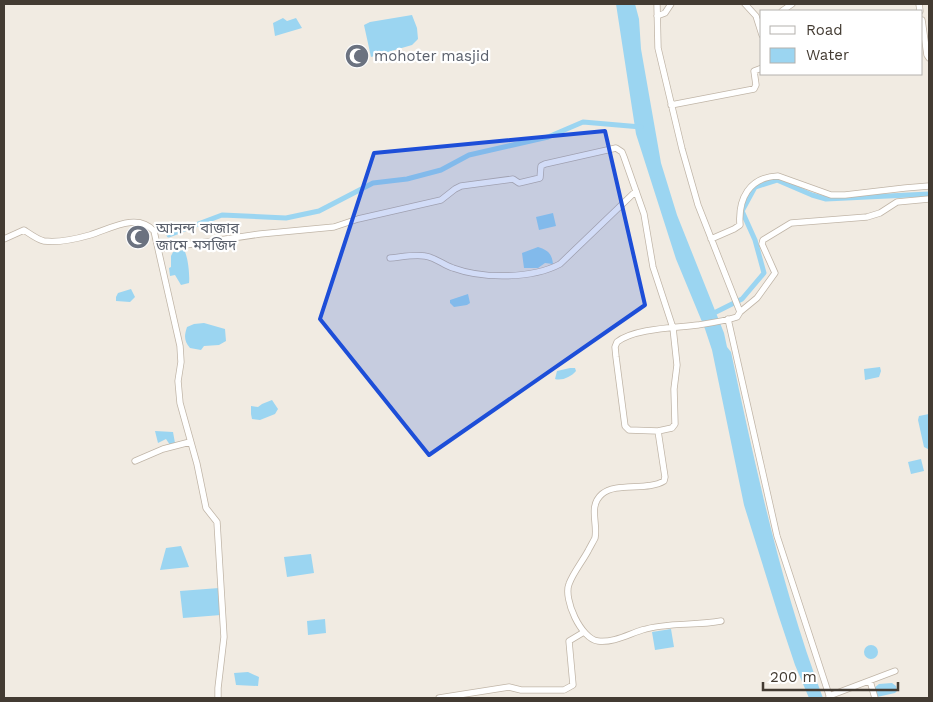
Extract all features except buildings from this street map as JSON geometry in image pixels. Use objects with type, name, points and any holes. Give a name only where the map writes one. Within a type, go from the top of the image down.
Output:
[{"type":"street","points":[[159,249],[260,234],[334,227],[358,219],[441,200],[454,189],[461,186],[513,179],[519,183],[533,180],[540,178],[541,166],[545,164],[616,148],[622,152],[644,214],[652,267],[673,328],[677,364],[674,389],[675,424],[672,428],[658,431],[629,430],[625,428],[615,347],[620,339],[651,330],[673,328],[698,325],[737,317],[739,309],[698,204],[671,106],[658,48],[656,4]]},
{"type":"street","points":[[657,16],[665,13],[671,4]]},
{"type":"street","points":[[745,4],[756,16],[760,29]]},
{"type":"street","points":[[923,27],[929,58]]},
{"type":"street","points":[[671,106],[754,89],[756,85],[754,71],[760,69]]},
{"type":"street","points":[[711,239],[740,225],[739,213],[746,192],[758,181],[770,176],[778,176],[831,195],[929,186]]},
{"type":"street","points":[[390,258],[426,256],[443,261],[455,269],[493,277],[532,273],[555,267],[636,191]]},
{"type":"street","points":[[739,309],[758,298],[775,273],[762,244],[764,238],[791,223],[867,216],[880,213],[897,202],[929,199]]},
{"type":"street","points":[[4,239],[24,230],[43,241],[67,241],[91,235],[122,223],[142,222],[148,224],[154,231],[180,346],[178,390],[190,442],[198,464],[206,508],[217,522],[224,637],[218,698]]},
{"type":"street","points":[[725,320],[777,536],[829,697],[895,671]]},
{"type":"street","points":[[658,431],[664,481],[611,489],[604,492],[596,501],[594,540],[568,584],[571,605],[576,620],[584,632],[592,639],[598,641],[670,625],[722,621]]},
{"type":"street","points":[[135,461],[163,449],[190,442]]},
{"type":"street","points":[[439,698],[509,687],[521,690],[564,690],[573,685],[569,641],[584,632]]},
{"type":"street","points":[[870,681],[876,698]]},
{"type":"street","points":[[564,690],[564,698]]},
{"type":"highlighted area","points":[[605,131],[645,305],[429,455],[320,319],[374,153]]},
{"type":"water","points":[[616,4],[635,4],[639,19],[641,49],[661,163],[677,215],[724,333],[727,347],[731,352],[760,484],[782,571],[794,614],[823,698],[809,698],[795,665],[744,505],[712,350],[676,259],[636,134]]},
{"type":"water","points":[[412,15],[417,28],[418,39],[412,45],[371,57],[364,25],[370,22]]},
{"type":"water","points":[[283,18],[287,21],[296,18],[302,28],[275,36],[273,23]]},
{"type":"water","points":[[553,213],[556,226],[539,230],[536,217]]},
{"type":"water","points":[[538,247],[549,253],[553,264],[545,263],[538,268],[524,268],[522,253]]},
{"type":"water","points":[[184,250],[187,257],[189,283],[181,285],[175,275],[170,276],[169,268],[171,267],[173,252]]},
{"type":"water","points":[[131,289],[135,297],[130,302],[116,301],[118,293]]},
{"type":"water","points":[[468,294],[470,303],[467,305],[454,307],[450,303],[450,300]]},
{"type":"water","points":[[204,323],[225,329],[226,341],[219,345],[204,346],[201,350],[190,348],[185,338],[187,327]]},
{"type":"water","points":[[880,367],[879,377],[865,380],[864,369]]},
{"type":"water","points":[[575,368],[576,371],[572,375],[566,378],[555,379],[557,371]]},
{"type":"water","points":[[272,400],[278,409],[275,414],[260,420],[252,419],[251,406],[258,407]]},
{"type":"water","points":[[929,414],[928,449],[924,447],[918,420],[919,416]]},
{"type":"water","points":[[155,431],[173,432],[175,443],[170,445],[166,439],[158,443]]},
{"type":"water","points":[[921,459],[924,471],[911,474],[908,462]]},
{"type":"water","points":[[181,546],[189,567],[160,570],[166,548]]},
{"type":"water","points":[[311,554],[314,573],[287,577],[284,557]]},
{"type":"water","points":[[219,588],[221,615],[183,618],[180,591]]},
{"type":"water","points":[[325,619],[326,633],[308,635],[307,621]]},
{"type":"water","points":[[671,629],[674,647],[655,650],[652,632]]},
{"type":"water","points":[[868,645],[874,645],[878,652],[874,659],[868,659],[864,655],[864,649]]},
{"type":"water","points":[[248,672],[259,677],[258,686],[236,685],[234,673]]},
{"type":"water","points":[[892,683],[896,686],[897,691],[895,693],[877,697],[874,688],[879,684]]},
{"type":"waterway","points":[[169,235],[222,215],[286,218],[319,211],[373,183],[407,179],[441,170],[469,155],[548,137],[583,122],[641,127]]},
{"type":"waterway","points":[[710,315],[742,299],[764,273],[755,240],[742,211],[755,187],[777,180],[826,199],[929,194]]},
{"type":"place","name":"mohoter masjid","points":[[357,56]]},
{"type":"place","name":"আনন্দ বাজার জামে মসজিদ","points":[[138,237]]}]
